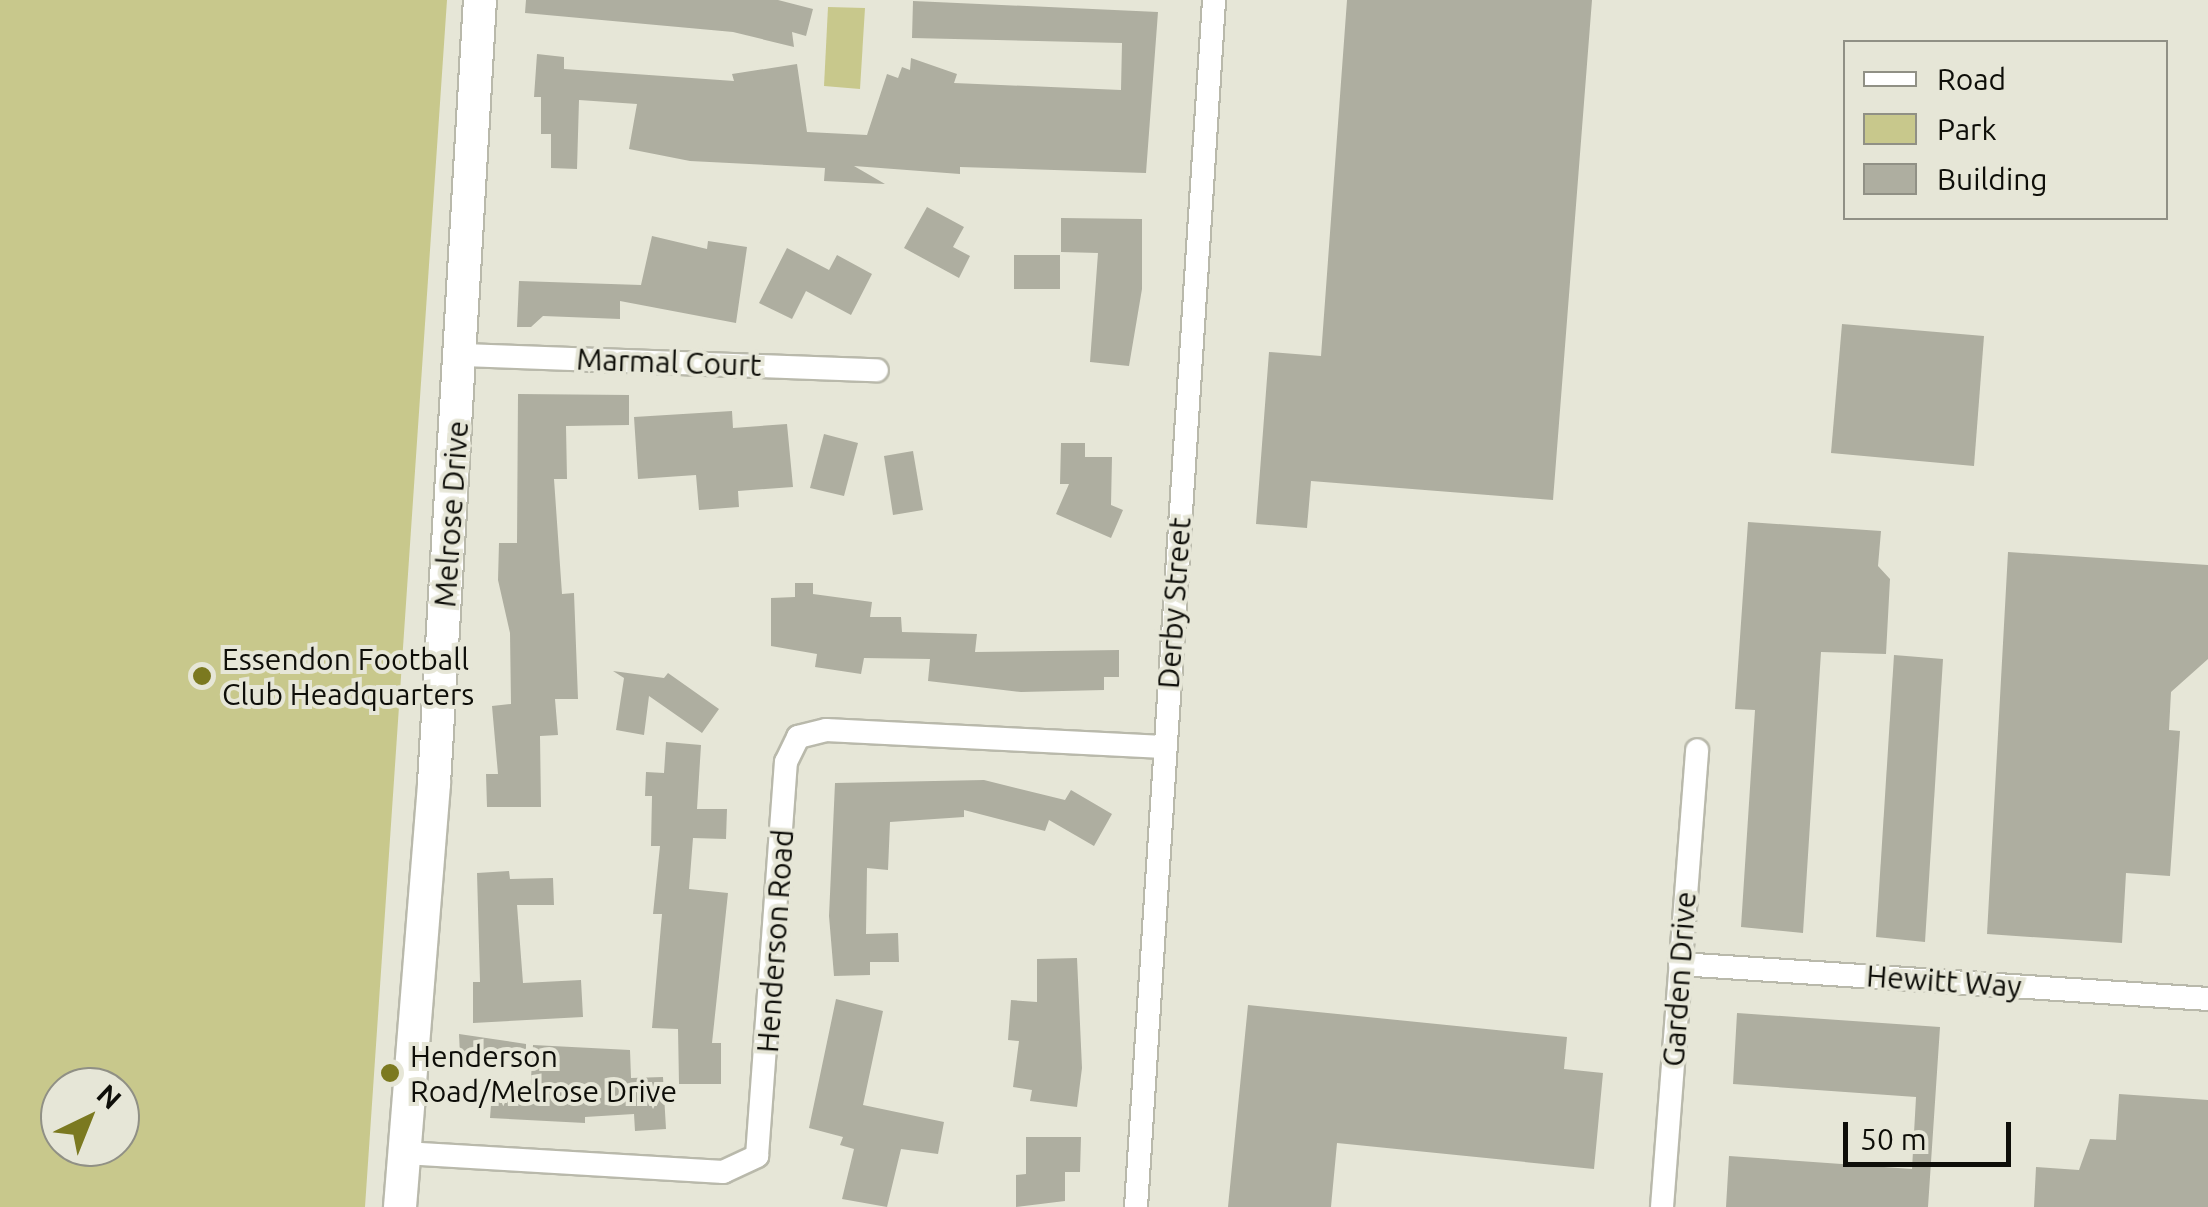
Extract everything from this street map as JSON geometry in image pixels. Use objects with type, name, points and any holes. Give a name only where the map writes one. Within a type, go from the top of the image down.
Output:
[{"type":"street","name":"Melrose Drive","points":[[400,1207],[461,354],[480,0]]},
{"type":"street","name":"Derby Street","points":[[1136,1207],[1214,0]]},
{"type":"street","name":"Marmal Court","points":[[461,354],[877,370]]},
{"type":"street","name":"Henderson Road","points":[[404,1152],[723,1172],[757,1156],[786,762],[798,737],[826,730],[1164,747]]},
{"type":"street","name":"Garden Drive","points":[[1662,1207],[1698,750]]},
{"type":"street","name":"Hewitt Way","points":[[1680,964],[2208,999]]},
{"type":"green space","name":"Essendon Football Club Headquarters","points":[[0,0],[447,0],[365,1207],[0,1207]]},
{"type":"green space","points":[[828,7],[865,8],[860,89],[824,86]]},
{"type":"building","points":[[526,0],[778,0],[813,9],[806,36],[792,32],[794,47],[733,32],[525,13]]},
{"type":"building","points":[[1347,0],[1592,0],[1553,500],[1311,481],[1307,528],[1256,524],[1269,352],[1321,356]]},
{"type":"building","points":[[913,1],[1158,12],[1146,173],[960,167],[960,174],[854,166],[885,184],[824,181],[825,168],[690,161],[629,149],[637,104],[579,100],[577,169],[551,168],[551,134],[541,134],[541,97],[534,97],[537,54],[564,57],[564,69],[734,81],[732,74],[797,64],[807,132],[867,135],[887,74],[898,78],[902,67],[910,70],[911,58],[957,74],[954,83],[1121,90],[1122,43],[912,38]]},
{"type":"building","points":[[927,207],[964,227],[953,247],[970,256],[959,278],[904,248]]},
{"type":"building","points":[[1061,218],[1142,219],[1142,289],[1129,366],[1090,362],[1098,253],[1061,252]]},
{"type":"building","points":[[652,236],[707,249],[708,241],[747,247],[736,323],[620,301],[620,319],[543,316],[531,327],[517,327],[519,281],[641,285]]},
{"type":"building","points":[[787,248],[829,270],[837,255],[872,274],[851,315],[806,291],[792,319],[759,303]]},
{"type":"building","points":[[1014,255],[1060,255],[1060,289],[1014,289]]},
{"type":"building","points":[[1842,324],[1984,336],[1974,466],[1831,453]]},
{"type":"building","points":[[518,394],[629,395],[629,425],[566,426],[567,479],[554,479],[562,594],[574,593],[578,699],[555,699],[558,735],[540,736],[541,807],[487,807],[486,774],[498,774],[492,706],[511,704],[510,633],[498,580],[499,543],[517,543]]},
{"type":"building","points":[[732,411],[733,428],[787,424],[793,487],[738,491],[739,507],[699,510],[696,475],[638,479],[634,417]]},
{"type":"building","points":[[824,434],[858,443],[844,496],[810,488]]},
{"type":"building","points":[[1061,443],[1085,443],[1085,457],[1112,457],[1111,505],[1123,510],[1111,538],[1056,514],[1069,484],[1060,484]]},
{"type":"building","points":[[913,451],[923,510],[893,515],[884,456]]},
{"type":"building","points":[[1748,522],[1881,531],[1878,566],[1890,579],[1886,654],[1821,652],[1803,933],[1741,927],[1755,710],[1735,709]]},
{"type":"building","points":[[2008,552],[2208,565],[2208,659],[2171,692],[2169,730],[2180,731],[2170,876],[2126,873],[2122,943],[1987,934]]},
{"type":"building","points":[[795,583],[813,583],[813,594],[872,602],[870,617],[901,617],[902,632],[977,634],[975,652],[1119,650],[1119,677],[1104,677],[1104,690],[1021,692],[928,681],[930,659],[864,658],[861,674],[815,667],[817,654],[771,646],[771,598],[795,597]]},
{"type":"building","points":[[1894,655],[1943,659],[1925,942],[1876,937]]},
{"type":"building","points":[[613,671],[664,678],[668,673],[719,709],[702,733],[649,696],[644,735],[616,730],[624,678]]},
{"type":"building","points":[[666,742],[701,745],[697,809],[727,809],[726,839],[693,838],[689,889],[728,893],[712,1043],[721,1043],[721,1084],[679,1084],[678,1029],[652,1028],[662,914],[653,914],[660,846],[651,846],[652,796],[645,796],[646,772],[664,773]]},
{"type":"building","points":[[984,780],[1065,800],[1071,790],[1112,814],[1094,846],[1049,820],[1045,831],[964,810],[964,817],[890,822],[888,870],[867,868],[866,934],[898,933],[899,962],[870,962],[870,975],[834,976],[829,916],[835,783]]},
{"type":"building","points":[[509,871],[510,879],[553,878],[554,905],[517,905],[523,983],[581,980],[583,1017],[473,1023],[473,982],[480,982],[477,873]]},
{"type":"building","points":[[1077,958],[1082,1068],[1077,1107],[1030,1101],[1032,1090],[1013,1087],[1019,1041],[1008,1040],[1011,1000],[1037,1002],[1037,959]]},
{"type":"building","points":[[836,999],[883,1011],[863,1105],[944,1122],[938,1154],[901,1149],[887,1207],[842,1199],[854,1149],[840,1145],[843,1137],[809,1128]]},
{"type":"building","points":[[1248,1005],[1567,1037],[1564,1069],[1603,1073],[1594,1169],[1337,1143],[1331,1207],[1228,1207]]},
{"type":"building","points":[[1737,1013],[1940,1027],[1928,1207],[1726,1207],[1729,1156],[1912,1169],[1916,1097],[1733,1084]]},
{"type":"building","points":[[459,1034],[526,1044],[526,1054],[460,1055]]},
{"type":"building","points":[[533,1045],[630,1050],[631,1078],[663,1077],[666,1129],[635,1131],[634,1114],[585,1117],[585,1123],[490,1118],[492,1092],[530,1095]]},
{"type":"building","points":[[2119,1094],[2208,1100],[2208,1207],[2034,1207],[2036,1167],[2079,1170],[2090,1139],[2116,1140]]},
{"type":"building","points":[[1026,1137],[1081,1137],[1080,1172],[1065,1172],[1065,1201],[1016,1207],[1016,1175],[1026,1174]]},
{"type":"place","name":"Essendon Football Club Headquarters","points":[[202,676]]},
{"type":"place","name":"Henderson Road/Melrose Drive","points":[[390,1073]]}]
